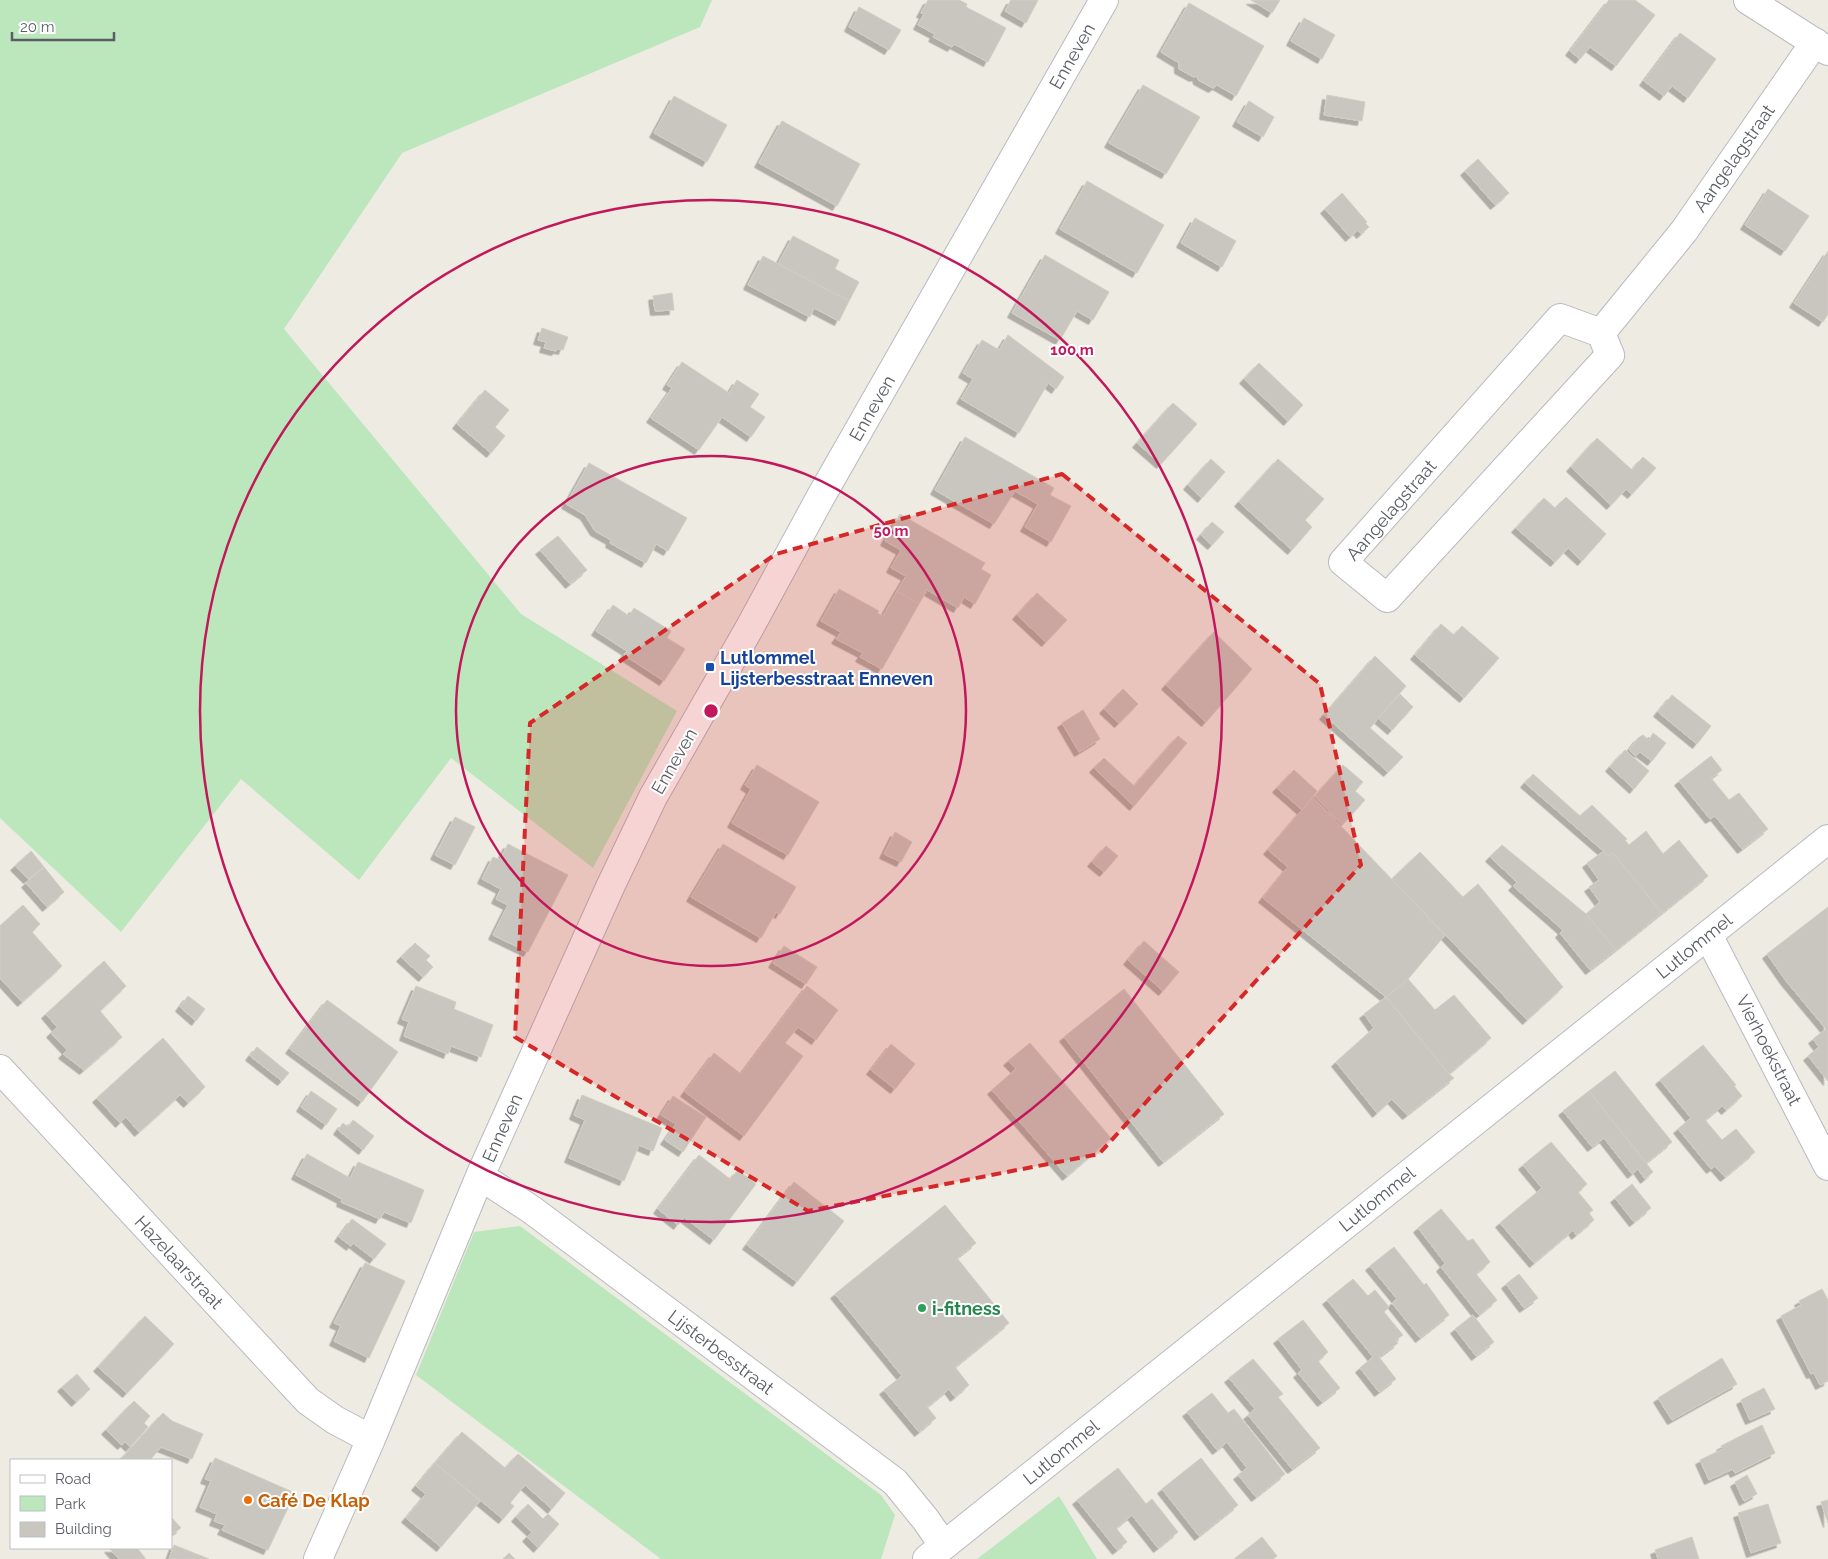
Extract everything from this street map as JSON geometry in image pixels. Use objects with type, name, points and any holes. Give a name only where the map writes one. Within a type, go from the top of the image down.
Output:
[{"type":"street","name":"Enneven","points":[[318,1559],[371,1439],[480,1176],[611,885],[653,797],[1104,0]]},
{"type":"street","name":"Aangelagstraat","points":[[1601,333],[1684,231],[1821,46],[1748,0]]},
{"type":"street","name":"Aangelagstraat","points":[[1560,318],[1601,333],[1610,355],[1387,598],[1343,562],[1560,318]]},
{"type":"street","name":"Lutlommel","points":[[935,1552],[1828,840]]},
{"type":"street","name":"Vierhoekstraat","points":[[1708,935],[1828,1166]]},
{"type":"street","name":"Hazelaarstraat","points":[[0,1069],[308,1401],[335,1420],[371,1439]]},
{"type":"street","name":"Lijsterbesstraat","points":[[480,1176],[532,1210],[895,1482],[926,1520],[935,1552]]},
{"type":"highlighted area","points":[[1062,474],[1320,684],[1361,865],[1099,1154],[808,1211],[515,1037],[530,723],[776,554]]},
{"type":"green space","points":[[0,0],[712,0],[700,27],[402,153],[284,329],[521,614],[677,711],[593,868],[451,758],[359,880],[241,779],[121,932],[0,818]]},
{"type":"green space","points":[[520,1226],[881,1495],[895,1515],[881,1559],[661,1559],[416,1375],[474,1232]]},
{"type":"green space","points":[[1059,1496],[1097,1559],[977,1559]]},
{"type":"building","points":[[928,0],[959,0],[967,4],[966,7],[1006,28],[988,62],[954,44],[952,47],[933,37],[935,34],[918,25],[924,14],[921,13]]},
{"type":"building","points":[[1011,0],[1038,0],[1026,23],[1005,11]]},
{"type":"building","points":[[1251,0],[1280,0],[1272,13]]},
{"type":"building","points":[[1609,0],[1635,0],[1655,15],[1616,66],[1590,47],[1580,59],[1570,51]]},
{"type":"building","points":[[1189,3],[1264,46],[1236,96],[1217,85],[1213,88],[1198,80],[1197,76],[1194,77],[1179,69],[1179,63],[1161,52]]},
{"type":"building","points":[[859,7],[901,30],[889,50],[849,27]]},
{"type":"building","points":[[1304,18],[1335,35],[1322,59],[1291,41]]},
{"type":"building","points":[[1680,33],[1716,59],[1688,98],[1672,86],[1664,96],[1644,81]]},
{"type":"building","points":[[1143,85],[1200,117],[1166,174],[1109,143]]},
{"type":"building","points":[[1327,95],[1365,102],[1362,121],[1324,115]]},
{"type":"building","points":[[674,96],[727,125],[707,162],[654,133]]},
{"type":"building","points":[[1249,101],[1274,117],[1263,137],[1237,122]]},
{"type":"building","points":[[782,121],[860,164],[837,206],[759,163]]},
{"type":"building","points":[[1478,159],[1509,193],[1495,205],[1465,171]]},
{"type":"building","points":[[1087,181],[1164,225],[1137,273],[1060,229]]},
{"type":"building","points":[[1768,189],[1809,216],[1785,251],[1745,225]]},
{"type":"building","points":[[1342,193],[1367,222],[1365,223],[1369,227],[1361,234],[1358,230],[1350,237],[1325,209]]},
{"type":"building","points":[[1195,218],[1236,241],[1222,267],[1181,243]]},
{"type":"building","points":[[793,236],[839,260],[835,269],[859,282],[849,301],[778,264]]},
{"type":"building","points":[[1828,251],[1828,314],[1823,322],[1794,303]]},
{"type":"building","points":[[1045,255],[1109,292],[1093,320],[1077,311],[1060,340],[1012,313]]},
{"type":"building","points":[[763,256],[849,301],[839,321],[814,308],[810,317],[748,285]]},
{"type":"building","points":[[672,293],[674,310],[655,311],[653,296]]},
{"type":"building","points":[[542,328],[568,337],[563,350],[558,349],[556,351],[544,348],[546,342],[538,340]]},
{"type":"building","points":[[1008,335],[1064,377],[1056,389],[1048,383],[1019,433],[961,399],[973,379],[963,373],[982,340],[999,350]]},
{"type":"building","points":[[682,362],[729,393],[737,380],[759,394],[750,407],[765,417],[751,437],[722,417],[699,450],[651,418],[672,388],[667,385]]},
{"type":"building","points":[[1259,363],[1303,405],[1288,421],[1244,379]]},
{"type":"building","points":[[485,390],[509,410],[495,427],[505,436],[491,453],[457,424]]},
{"type":"building","points":[[1173,403],[1197,424],[1161,464],[1137,443]]},
{"type":"building","points":[[965,437],[1054,488],[1050,495],[1071,506],[1051,542],[1025,527],[1038,504],[1015,491],[994,524],[935,490]]},
{"type":"building","points":[[1597,438],[1632,470],[1643,457],[1656,468],[1632,494],[1626,489],[1611,505],[1571,467]]},
{"type":"building","points":[[1211,459],[1225,472],[1202,498],[1188,485]]},
{"type":"building","points":[[1278,459],[1324,499],[1305,520],[1312,527],[1292,550],[1239,502]]},
{"type":"building","points":[[589,463],[687,518],[668,551],[656,544],[646,563],[610,543],[611,540],[595,531],[585,515],[566,504]]},
{"type":"building","points":[[1566,497],[1606,534],[1582,561],[1568,548],[1555,562],[1516,528],[1544,498],[1555,508]]},
{"type":"building","points":[[900,514],[985,563],[981,569],[991,575],[975,604],[964,597],[958,608],[927,590],[919,604],[897,591],[906,576],[891,568],[901,550],[885,541]]},
{"type":"building","points":[[1212,522],[1224,532],[1212,545],[1201,535]]},
{"type":"building","points":[[558,536],[587,570],[570,584],[540,550]]},
{"type":"building","points":[[839,589],[879,611],[877,613],[883,616],[897,591],[919,604],[882,669],[860,657],[863,653],[836,639],[841,632],[821,621]]},
{"type":"building","points":[[1037,593],[1067,620],[1046,642],[1017,615]]},
{"type":"building","points":[[613,605],[629,616],[634,608],[671,631],[667,638],[685,649],[664,681],[624,655],[627,651],[596,631]]},
{"type":"building","points":[[1441,624],[1454,635],[1462,626],[1499,658],[1464,698],[1415,655]]},
{"type":"building","points":[[1214,632],[1252,669],[1206,722],[1166,685]]},
{"type":"building","points":[[1375,656],[1406,686],[1370,728],[1403,757],[1388,772],[1324,715]]},
{"type":"building","points":[[1123,689],[1138,704],[1119,723],[1104,709]]},
{"type":"building","points":[[1400,694],[1413,707],[1392,730],[1378,718]]},
{"type":"building","points":[[1672,695],[1711,726],[1697,744],[1658,712]]},
{"type":"building","points":[[1083,710],[1100,739],[1079,752],[1062,723]]},
{"type":"building","points":[[1653,733],[1666,743],[1652,761],[1640,752],[1636,756],[1629,750],[1638,738],[1643,735],[1649,740]]},
{"type":"building","points":[[1178,736],[1187,743],[1134,806],[1094,768],[1104,758],[1134,786]]},
{"type":"building","points":[[1625,750],[1649,771],[1634,789],[1610,767]]},
{"type":"building","points":[[1711,756],[1722,770],[1711,778],[1729,800],[1739,793],[1768,829],[1742,849],[1715,816],[1710,819],[1679,781]]},
{"type":"building","points":[[757,765],[819,802],[788,855],[732,823],[751,789],[745,785]]},
{"type":"building","points":[[1343,765],[1363,782],[1355,791],[1365,800],[1342,825],[1315,796]]},
{"type":"building","points":[[1294,770],[1317,791],[1302,810],[1277,788]]},
{"type":"building","points":[[1533,774],[1580,816],[1592,805],[1627,839],[1625,840],[1629,845],[1646,831],[1663,854],[1679,840],[1708,876],[1662,913],[1613,853],[1609,856],[1525,783]]},
{"type":"building","points":[[1313,797],[1445,935],[1408,979],[1386,997],[1263,898],[1288,867],[1268,850]]},
{"type":"building","points":[[455,817],[475,827],[455,865],[435,855]]},
{"type":"building","points":[[895,832],[912,842],[901,862],[884,854]]},
{"type":"building","points":[[508,844],[568,875],[528,952],[493,935],[508,905],[496,899],[501,889],[482,879],[493,857],[500,860]]},
{"type":"building","points":[[723,844],[796,887],[780,914],[776,912],[761,938],[691,897]]},
{"type":"building","points":[[1502,845],[1586,914],[1616,950],[1590,970],[1560,933],[1563,930],[1513,886],[1517,882],[1490,857]]},
{"type":"building","points":[[1106,846],[1118,856],[1104,872],[1092,862]]},
{"type":"building","points":[[31,851],[44,867],[28,879],[15,866]]},
{"type":"building","points":[[1604,851],[1609,856],[1613,853],[1662,913],[1616,950],[1586,914],[1600,902],[1589,887],[1599,880],[1587,863]]},
{"type":"building","points":[[1420,852],[1463,897],[1478,884],[1563,987],[1527,1020],[1392,879]]},
{"type":"building","points":[[44,867],[64,892],[47,907],[26,883]]},
{"type":"building","points":[[23,905],[40,924],[32,932],[62,966],[22,1002],[0,978],[0,926]]},
{"type":"building","points":[[1828,907],[1828,1081],[1808,1056],[1819,1047],[1813,1039],[1826,1029],[1786,981],[1767,954]]},
{"type":"building","points":[[1144,941],[1179,972],[1163,991],[1128,960]]},
{"type":"building","points":[[415,943],[430,956],[426,960],[433,967],[423,977],[401,957]]},
{"type":"building","points":[[784,946],[817,967],[806,984],[773,963]]},
{"type":"building","points":[[104,961],[126,986],[100,1011],[122,1037],[84,1070],[63,1054],[67,1050],[51,1033],[57,1027],[46,1014]]},
{"type":"building","points":[[1408,979],[1435,1010],[1454,995],[1491,1038],[1449,1074],[1386,997]]},
{"type":"building","points":[[416,986],[456,1002],[454,1009],[493,1025],[481,1057],[451,1046],[448,1054],[404,1036],[409,1022],[402,1019]]},
{"type":"building","points":[[807,986],[838,1010],[816,1040],[798,1027],[785,1043],[803,1056],[744,1136],[685,1092],[714,1053],[741,1074]]},
{"type":"building","points":[[1124,989],[1224,1114],[1163,1162],[1064,1037]]},
{"type":"building","points":[[188,996],[205,1009],[196,1021],[180,1007]]},
{"type":"building","points":[[1386,997],[1454,1078],[1407,1115],[1392,1099],[1377,1113],[1336,1062],[1374,1028],[1364,1014]]},
{"type":"building","points":[[327,1000],[398,1052],[362,1102],[290,1049]]},
{"type":"building","points":[[163,1038],[205,1087],[188,1103],[180,1095],[139,1132],[126,1117],[120,1123],[97,1098]]},
{"type":"building","points":[[1030,1043],[1111,1138],[1067,1176],[992,1090],[1016,1069],[1008,1061]]},
{"type":"building","points":[[891,1044],[915,1064],[895,1089],[871,1070]]},
{"type":"building","points":[[1703,1045],[1736,1085],[1734,1086],[1742,1096],[1726,1110],[1722,1106],[1705,1120],[1722,1140],[1736,1129],[1755,1152],[1725,1177],[1715,1166],[1711,1169],[1678,1129],[1691,1118],[1660,1080]]},
{"type":"building","points":[[257,1047],[289,1073],[282,1081],[250,1056]]},
{"type":"building","points":[[1615,1071],[1672,1142],[1646,1163],[1589,1091]]},
{"type":"building","points":[[311,1091],[337,1109],[326,1125],[301,1107]]},
{"type":"building","points":[[1589,1091],[1653,1172],[1645,1179],[1638,1169],[1632,1174],[1604,1138],[1592,1147],[1563,1111]]},
{"type":"building","points":[[582,1095],[662,1128],[653,1151],[639,1145],[624,1181],[569,1158],[585,1120],[574,1115]]},
{"type":"building","points":[[673,1096],[706,1117],[683,1152],[665,1140],[676,1124],[661,1115]]},
{"type":"building","points":[[353,1120],[374,1136],[363,1150],[338,1130],[343,1123],[348,1127]]},
{"type":"building","points":[[1551,1142],[1587,1184],[1578,1192],[1593,1210],[1589,1213],[1594,1220],[1576,1235],[1573,1230],[1534,1263],[1500,1223],[1542,1188],[1523,1165]]},
{"type":"building","points":[[307,1154],[350,1178],[358,1162],[424,1190],[411,1223],[384,1212],[380,1219],[341,1202],[342,1199],[296,1175]]},
{"type":"building","points":[[699,1155],[730,1179],[738,1170],[756,1184],[714,1240],[684,1217],[678,1225],[658,1209]]},
{"type":"building","points":[[794,1182],[844,1221],[797,1282],[747,1245]]},
{"type":"building","points":[[1632,1184],[1651,1208],[1634,1222],[1615,1198]]},
{"type":"building","name":"i-fitness","points":[[945,1205],[976,1243],[957,1258],[1009,1323],[955,1367],[969,1385],[955,1397],[949,1389],[927,1407],[936,1418],[919,1432],[884,1390],[902,1376],[835,1294]]},
{"type":"building","points":[[1441,1209],[1468,1241],[1473,1239],[1490,1262],[1476,1274],[1497,1300],[1479,1315],[1441,1267],[1445,1263],[1418,1228]]},
{"type":"building","points":[[352,1219],[386,1244],[374,1259],[353,1243],[351,1246],[339,1237]]},
{"type":"building","points":[[1394,1247],[1424,1285],[1426,1283],[1449,1315],[1420,1338],[1392,1303],[1397,1299],[1370,1266]]},
{"type":"building","points":[[365,1263],[405,1281],[369,1358],[334,1341],[341,1326],[334,1323]]},
{"type":"building","points":[[1519,1274],[1538,1298],[1524,1308],[1506,1284]]},
{"type":"building","points":[[1353,1279],[1368,1296],[1375,1290],[1389,1307],[1384,1312],[1403,1335],[1396,1340],[1398,1343],[1379,1357],[1396,1379],[1379,1392],[1360,1368],[1373,1357],[1327,1300]]},
{"type":"building","points":[[1822,1289],[1828,1300],[1828,1381],[1820,1385],[1814,1373],[1811,1374],[1781,1316],[1801,1305],[1799,1301]]},
{"type":"building","points":[[1473,1315],[1494,1342],[1476,1356],[1455,1329]]},
{"type":"building","points":[[145,1316],[174,1344],[127,1393],[98,1367]]},
{"type":"building","points":[[1303,1320],[1328,1352],[1318,1361],[1340,1388],[1322,1402],[1298,1373],[1302,1370],[1278,1339]]},
{"type":"building","points":[[1722,1358],[1737,1384],[1672,1420],[1658,1398]]},
{"type":"building","points":[[1253,1359],[1283,1394],[1278,1397],[1320,1448],[1292,1469],[1248,1415],[1255,1409],[1229,1378]]},
{"type":"building","points":[[77,1374],[90,1389],[76,1402],[62,1387]]},
{"type":"building","points":[[1764,1388],[1775,1409],[1750,1420],[1741,1400]]},
{"type":"building","points":[[1212,1393],[1228,1413],[1234,1409],[1285,1474],[1256,1497],[1238,1475],[1247,1468],[1227,1442],[1217,1450],[1187,1412]]},
{"type":"building","points":[[134,1401],[150,1416],[144,1423],[148,1427],[130,1447],[125,1442],[122,1445],[106,1430]]},
{"type":"building","points":[[163,1413],[172,1421],[203,1434],[192,1459],[161,1447],[151,1459],[122,1458]]},
{"type":"building","points":[[1762,1425],[1775,1453],[1735,1473],[1733,1469],[1709,1480],[1700,1460],[1723,1449],[1721,1446]]},
{"type":"building","points":[[462,1432],[505,1468],[518,1454],[565,1493],[552,1509],[525,1485],[510,1503],[514,1506],[503,1519],[435,1463]]},
{"type":"building","name":"Café De Klap","points":[[215,1458],[295,1493],[268,1550],[222,1530],[225,1525],[214,1521],[217,1514],[200,1507],[211,1481],[205,1479]]},
{"type":"building","points":[[1201,1458],[1238,1505],[1199,1536],[1162,1489]]},
{"type":"building","points":[[435,1463],[480,1501],[441,1547],[406,1518],[426,1494],[416,1486]]},
{"type":"building","points":[[1118,1468],[1146,1504],[1152,1499],[1178,1532],[1158,1548],[1132,1515],[1116,1528],[1127,1542],[1117,1550],[1077,1500]]},
{"type":"building","points":[[1747,1475],[1757,1494],[1744,1501],[1735,1482]]},
{"type":"building","points":[[1828,1500],[1828,1523],[1821,1502]]},
{"type":"building","points":[[528,1504],[543,1519],[548,1514],[559,1524],[538,1548],[527,1537],[532,1532],[516,1517]]},
{"type":"building","points":[[1768,1504],[1781,1543],[1751,1553],[1738,1513]]},
{"type":"building","points":[[172,1518],[181,1528],[172,1534]]},
{"type":"building","points":[[1262,1537],[1277,1556],[1273,1559],[1234,1559]]},
{"type":"building","points":[[1692,1537],[1699,1559],[1658,1559],[1655,1550]]},
{"type":"building","points":[[174,1545],[209,1559],[169,1559]]},
{"type":"building","points":[[110,1549],[138,1549],[146,1559],[119,1559]]},
{"type":"building","points":[[509,1553],[515,1559],[503,1559]]},
{"type":"place","name":"Lutlommel Lijsterbesstraat Enneven","points":[[710,667]]},
{"type":"place","name":"i-fitness","points":[[922,1308]]},
{"type":"place","name":"Café De Klap","points":[[248,1500]]}]
